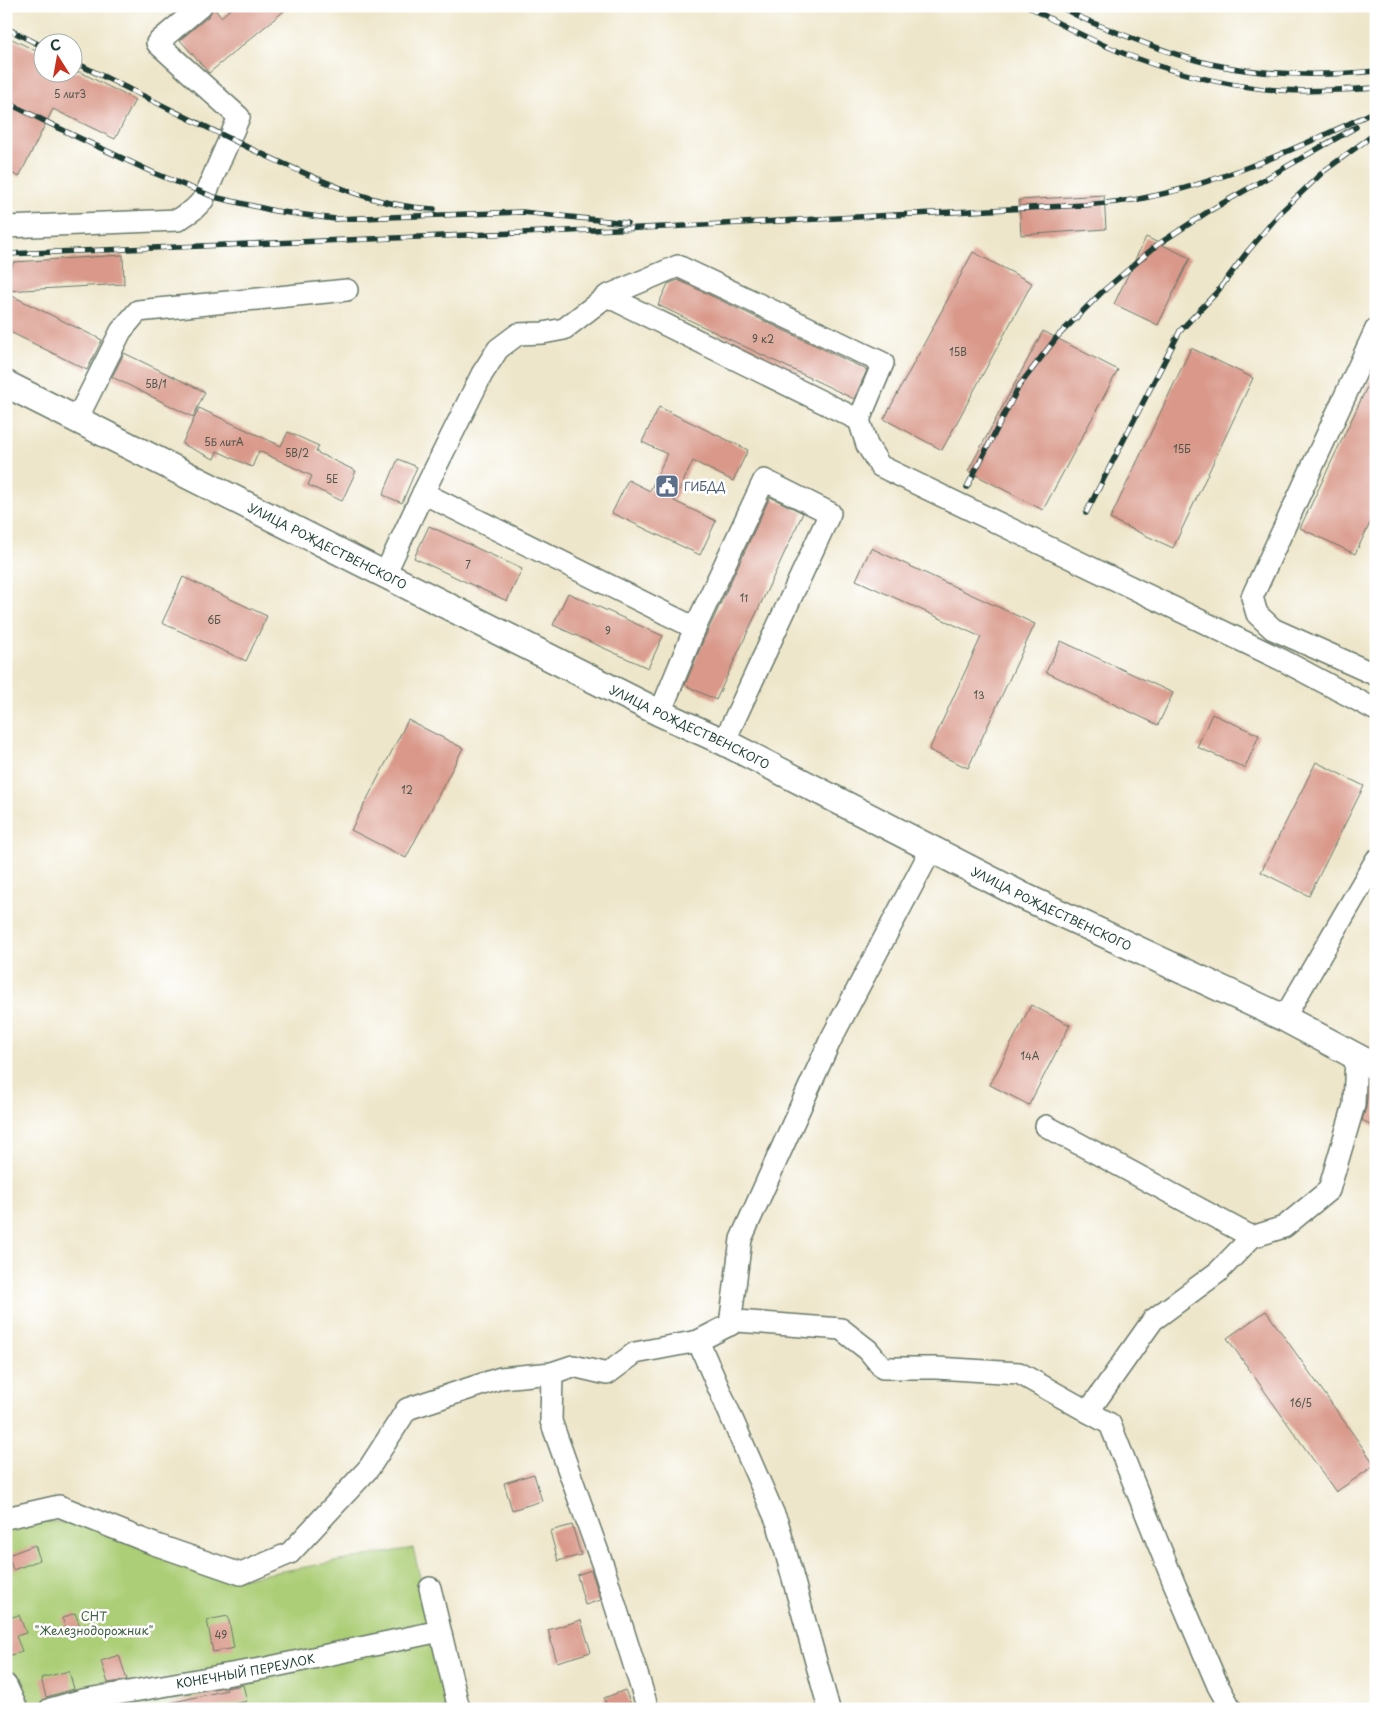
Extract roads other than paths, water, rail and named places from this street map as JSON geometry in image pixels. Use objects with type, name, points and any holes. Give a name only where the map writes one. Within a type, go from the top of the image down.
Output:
[{"type":"main road","name":"УЛИЦА РОЖДЕСТВЕНСКОГО","points":[[6,384],[660,713],[724,742],[1023,896],[1284,1018],[1369,1060]]},
{"type":"street","points":[[6,227],[178,220],[193,210],[203,200],[239,117],[157,43],[201,6]]},
{"type":"street","points":[[386,574],[423,493],[482,374],[498,349],[518,334],[543,333],[564,328],[607,296],[678,266],[883,363],[859,420],[867,445],[880,466],[1284,661],[1376,710]]},
{"type":"street","points":[[77,419],[121,331],[138,311],[347,290]]},
{"type":"street","points":[[607,296],[859,420]]},
{"type":"street","points":[[1376,329],[1252,597],[1258,614],[1273,629],[1376,675]]},
{"type":"street","points":[[660,713],[695,628],[764,480],[830,513],[724,742]]},
{"type":"street","points":[[423,493],[695,628]]},
{"type":"street","points":[[730,1325],[741,1238],[830,1041],[931,850]]},
{"type":"street","points":[[1284,1018],[1376,860]]},
{"type":"street","points":[[1088,1412],[1152,1320],[1218,1272],[1252,1237],[1284,1227],[1329,1190],[1369,1060]]},
{"type":"street","points":[[1046,1126],[1252,1237]]},
{"type":"street","points":[[6,1518],[59,1506],[154,1544],[241,1574],[290,1553],[369,1468],[406,1409],[501,1378],[552,1373],[573,1366],[607,1374],[635,1354],[698,1341],[736,1321],[841,1329],[868,1350],[883,1368],[936,1368],[1019,1373],[1110,1424],[1174,1583],[1218,1686],[1231,1709]]},
{"type":"street","points":[[698,1341],[778,1524],[829,1709]]},
{"type":"street","points":[[552,1373],[551,1421],[603,1566],[648,1709]]},
{"type":"street","points":[[430,1588],[459,1709]]},
{"type":"street","name":"КОНЕЧНЫЙ ПЕРЕУЛОК","points":[[50,1709],[82,1700],[266,1668],[440,1631]]},
{"type":"street","points":[[6,1685],[17,1709]]},
{"type":"railway","points":[[1028,6],[1117,51],[1180,72],[1212,80],[1277,90],[1314,91],[1376,88]]},
{"type":"railway","points":[[1059,6],[1093,23],[1150,45],[1205,63],[1236,69],[1296,74],[1376,71]]},
{"type":"railway","points":[[6,28],[32,41]]},
{"type":"railway","points":[[82,66],[247,147],[315,178],[385,202],[409,207],[434,209]]},
{"type":"railway","points":[[6,102],[154,173],[214,197],[275,211],[335,219],[522,212],[627,223]]},
{"type":"railway","points":[[6,254],[665,227],[1119,202],[1170,192],[1230,174],[1319,138],[1376,111]]},
{"type":"railway","points":[[967,487],[1019,386],[1057,337],[1101,293],[1157,245],[1209,211],[1356,127]]},
{"type":"railway","points":[[1086,513],[1180,331],[1217,292],[1280,213],[1324,171],[1376,133]]},
{"type":"place","name":"ГИБДД","points":[[667,486]]},
{"type":"park label","name":"СНТ \"Железнодорожник\"","points":[[94,1623]]}]
